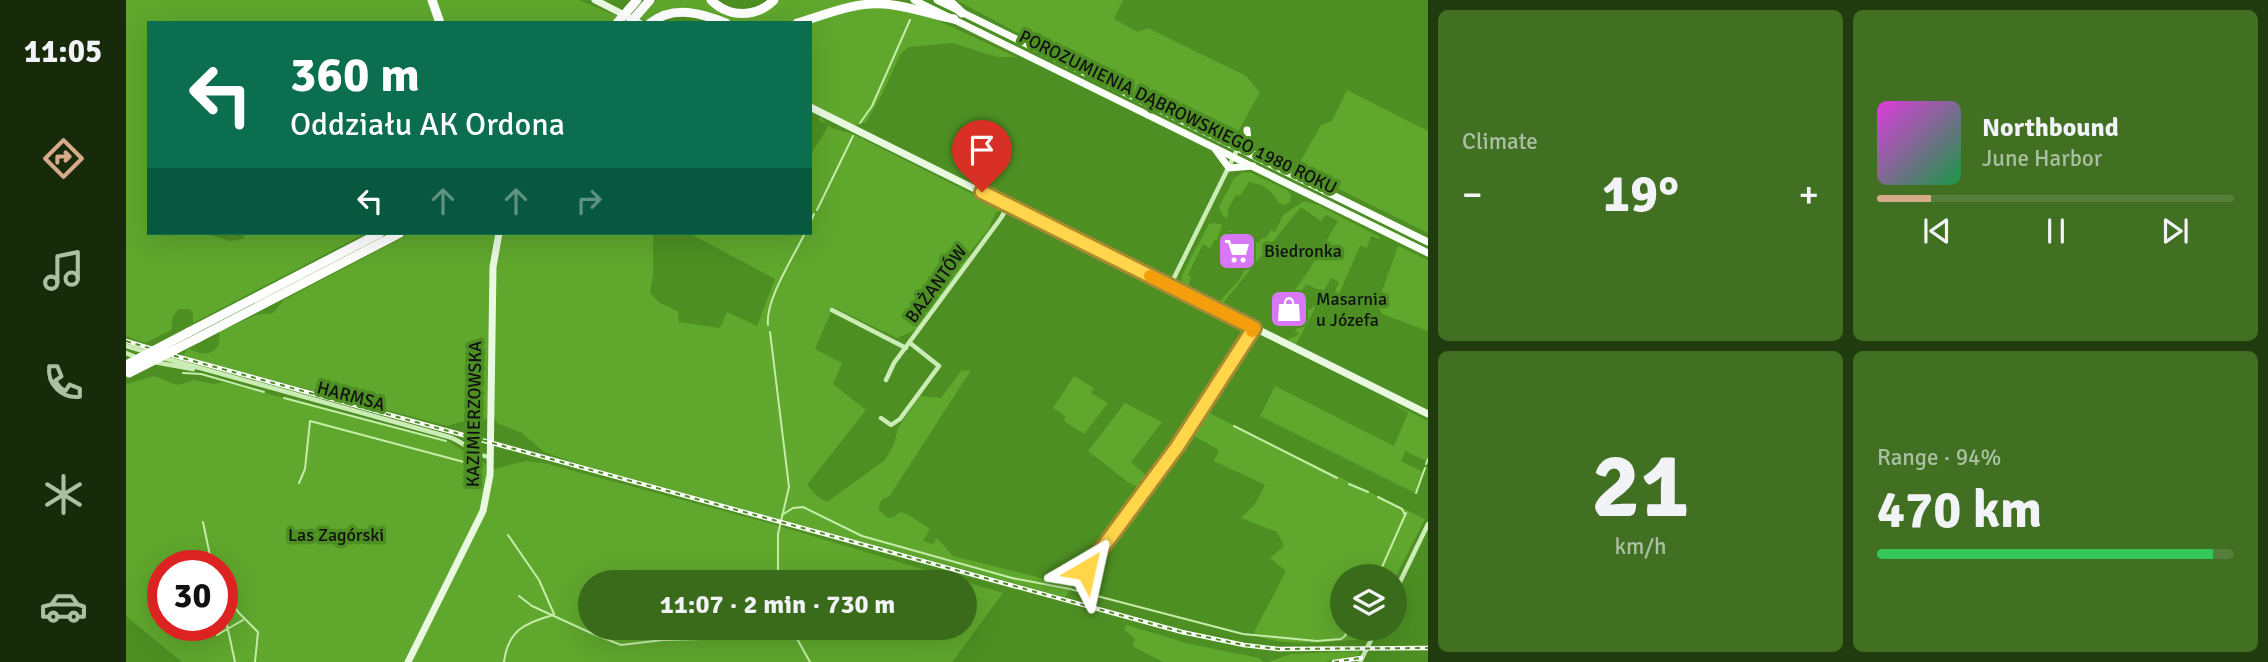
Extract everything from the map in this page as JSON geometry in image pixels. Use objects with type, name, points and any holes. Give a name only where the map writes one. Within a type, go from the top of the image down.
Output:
[{"type":"highway","points":[[432,0],[439,21]]},
{"type":"highway","points":[[619,21],[637,0]]},
{"type":"highway","points":[[632,21],[650,0]]},
{"type":"highway","points":[[712,0],[726,11],[739,14],[757,11],[774,0]]},
{"type":"highway","points":[[948,0],[962,13]]},
{"type":"highway","points":[[803,21],[845,8],[878,4],[899,6],[954,19]]},
{"type":"highway","points":[[653,21],[659,16],[678,12],[704,15],[720,21]]},
{"type":"highway","points":[[127,371],[189,332],[376,235]]},
{"type":"highway","points":[[127,371],[198,338],[396,235]]},
{"type":"main road","name":"POROZUMIENIA DĄBROWSKIEGO 1980 ROKU","points":[[914,0],[1428,253]]},
{"type":"main road","name":"POROZUMIENIA DĄBROWSKIEGO 1980 ROKU","points":[[937,0],[1428,242]]},
{"type":"main road","points":[[1247,130],[1248,142],[1257,158]]},
{"type":"main road","points":[[1212,146],[1229,168],[1253,166]]},
{"type":"street","points":[[595,0],[636,21]]},
{"type":"street","points":[[812,108],[1428,414]]},
{"type":"street","points":[[1170,286],[1238,148]]},
{"type":"street","name":"BAŻANTÓW","points":[[886,380],[894,363],[1002,218],[1008,205]]},
{"type":"street","name":"KAZIMIERZOWSKA","points":[[408,662],[483,511],[490,475],[493,267],[499,235]]},
{"type":"street","name":"BAŻANTÓW","points":[[832,310],[908,346],[939,366],[900,419],[891,425],[881,418]]},
{"type":"street","points":[[1084,573],[1184,437],[1254,328]]},
{"type":"street","name":"HARMSA","points":[[126,346],[449,437],[460,441],[478,455],[490,457]]},
{"type":"street","name":"HARMSA","points":[[126,353],[164,365],[201,369]]},
{"type":"street","points":[[1407,567],[1428,524]]},
{"type":"street","points":[[1360,662],[1370,641]]},
{"type":"green space","points":[[126,0],[429,0],[436,21],[147,21],[147,235],[210,235],[230,241],[243,239],[244,235],[362,235],[193,323],[190,309],[179,309],[173,316],[171,330],[145,343],[126,336]]},
{"type":"green space","points":[[435,0],[579,0],[617,16],[613,21],[442,21]]},
{"type":"green space","points":[[656,0],[707,0],[725,15],[750,17],[772,8],[779,0],[872,0],[791,21],[730,21],[699,11],[677,8],[658,12],[645,21],[640,18]]},
{"type":"green space","points":[[956,0],[1123,0],[1114,19],[1138,32],[1148,28],[1246,76],[1260,92],[1239,130],[1226,137]]},
{"type":"green space","points":[[862,8],[896,8],[935,19],[1016,57],[997,57],[952,43],[909,47],[901,53],[866,122],[855,126],[812,105],[812,22]]},
{"type":"green space","points":[[1347,90],[1428,131],[1428,233],[1300,170],[1301,160],[1321,125],[1332,121]]},
{"type":"green space","points":[[829,125],[853,134],[1004,210],[996,212],[988,230],[970,252],[964,267],[918,329],[897,338],[833,307],[815,349],[842,363],[833,384],[866,410],[807,485],[827,502],[885,460],[894,444],[898,428],[920,396],[941,398],[961,371],[971,370],[889,497],[881,501],[879,510],[888,518],[900,512],[907,514],[930,529],[923,541],[933,544],[937,538],[953,556],[1073,586],[1065,597],[977,573],[977,570],[966,570],[578,464],[544,452],[522,433],[497,423],[494,416],[496,258],[502,235],[653,235],[650,293],[660,303],[678,311],[679,322],[720,328],[727,312],[757,326],[775,279],[693,235],[812,235],[812,153]]},
{"type":"green space","points":[[1243,172],[1251,173],[1287,190],[1291,195],[1290,202],[1280,204],[1262,185],[1249,182],[1240,196],[1236,194],[1228,209],[1228,218],[1223,216],[1219,207],[1234,178]]},
{"type":"green space","points":[[1304,201],[1318,205],[1380,237],[1371,236],[1367,248],[1360,246],[1335,303],[1331,301],[1339,282],[1331,278],[1296,344],[1289,341],[1289,338],[1299,332],[1295,332],[1305,312],[1301,310],[1303,307],[1311,310],[1321,291],[1306,284],[1297,300],[1290,297],[1338,221],[1326,215],[1321,221],[1301,207],[1224,302],[1232,309],[1220,301],[1240,279],[1256,246],[1227,234],[1229,230],[1259,243],[1271,230],[1275,232],[1283,215]]},
{"type":"green space","points":[[1209,224],[1222,225],[1217,240],[1215,239],[1210,248],[1203,244],[1188,275],[1191,277],[1188,287],[1181,283],[1182,275]]},
{"type":"green space","points":[[407,235],[496,235],[490,273],[488,419],[447,426],[182,356],[189,348],[201,353],[211,352],[218,345],[219,332],[256,315],[273,313],[284,300]]},
{"type":"green space","points":[[1398,246],[1428,260],[1428,331],[1382,314],[1377,305]]},
{"type":"green space","name":"Las Zagórski","points":[[154,376],[177,385],[195,380],[214,384],[223,382],[448,441],[486,464],[486,488],[480,511],[404,662],[182,662],[156,641],[238,641],[238,550],[147,550],[147,633],[126,616],[126,384]]},
{"type":"green space","points":[[1074,376],[1094,388],[1091,393],[1108,403],[1084,434],[1064,421],[1065,416],[1053,408]]},
{"type":"green space","points":[[1275,386],[1394,446],[1408,413],[1392,403],[1428,421],[1428,462],[1405,451],[1401,461],[1423,472],[1415,493],[1260,416]]},
{"type":"green space","points":[[1125,403],[1162,422],[1131,462],[1150,479],[1141,489],[1129,483],[1088,451]]},
{"type":"green space","points":[[1205,411],[1425,519],[1402,564],[1330,564],[1330,641],[1336,641],[1296,643],[1256,636],[1254,632],[1286,571],[1270,558],[1284,546],[1277,532],[1241,518],[1255,504],[1265,485],[1214,461],[1219,450],[1190,434]]},
{"type":"green space","points":[[526,461],[548,464],[772,524],[926,570],[578,570],[578,640],[968,640],[952,662],[411,662],[485,513],[493,469]]},
{"type":"green space","points":[[977,585],[1003,593],[977,628]]},
{"type":"green space","points":[[1127,625],[1190,644],[1259,658],[1263,662],[1163,662],[1132,646],[1135,639],[1124,629]]},
{"type":"green space","points":[[1360,651],[1359,655],[1324,662],[1269,662],[1290,654]]},
{"type":"waterway","points":[[860,123],[872,106],[910,20]]},
{"type":"waterway","points":[[817,210],[853,136]]},
{"type":"waterway","points":[[812,218],[814,214]]},
{"type":"waterway","points":[[768,325],[775,291],[804,235]]},
{"type":"waterway","points":[[770,332],[789,487],[778,534],[778,570]]},
{"type":"waterway","points":[[183,373],[201,374],[264,392]]},
{"type":"waterway","points":[[284,398],[446,441]]},
{"type":"waterway","points":[[299,483],[305,469],[310,421],[464,462]]},
{"type":"waterway","points":[[1234,426],[1337,478]]},
{"type":"waterway","points":[[1426,464],[1428,459]]},
{"type":"waterway","points":[[1416,493],[1425,468]]},
{"type":"waterway","points":[[1349,484],[1368,492]]},
{"type":"waterway","points":[[1378,497],[1402,509],[1405,515]]},
{"type":"waterway","points":[[782,515],[793,508],[803,507],[862,536],[1012,578],[1070,589],[1243,634],[1330,640]]},
{"type":"waterway","points":[[1383,564],[1406,513]]},
{"type":"waterway","points":[[203,522],[209,550]]},
{"type":"waterway","points":[[508,535],[539,580],[554,614]]},
{"type":"waterway","points":[[519,596],[532,606],[578,627]]},
{"type":"waterway","points":[[238,612],[258,632],[255,662]]},
{"type":"waterway","points":[[504,662],[509,642],[514,635],[526,625],[553,615]]},
{"type":"waterway","points":[[238,623],[243,620]]},
{"type":"waterway","points":[[608,640],[621,645],[663,640]]},
{"type":"waterway","points":[[798,640],[810,662]]},
{"type":"waterway","points":[[230,641],[235,662]]},
{"type":"railway","points":[[126,341],[1182,632],[1244,645],[1279,649],[1428,648]]},
{"type":"railway","points":[[1334,662],[1361,658]]},
{"type":"slow traffic","points":[[1150,276],[1254,328],[1252,331]]},
{"type":"place","name":"Biedronka","points":[[1237,251]]},
{"type":"place","name":"Masarnia u Józefa","points":[[1289,309]]},
{"type":"route","points":[[982,192],[1254,328],[1177,447],[1086,570]]}]
